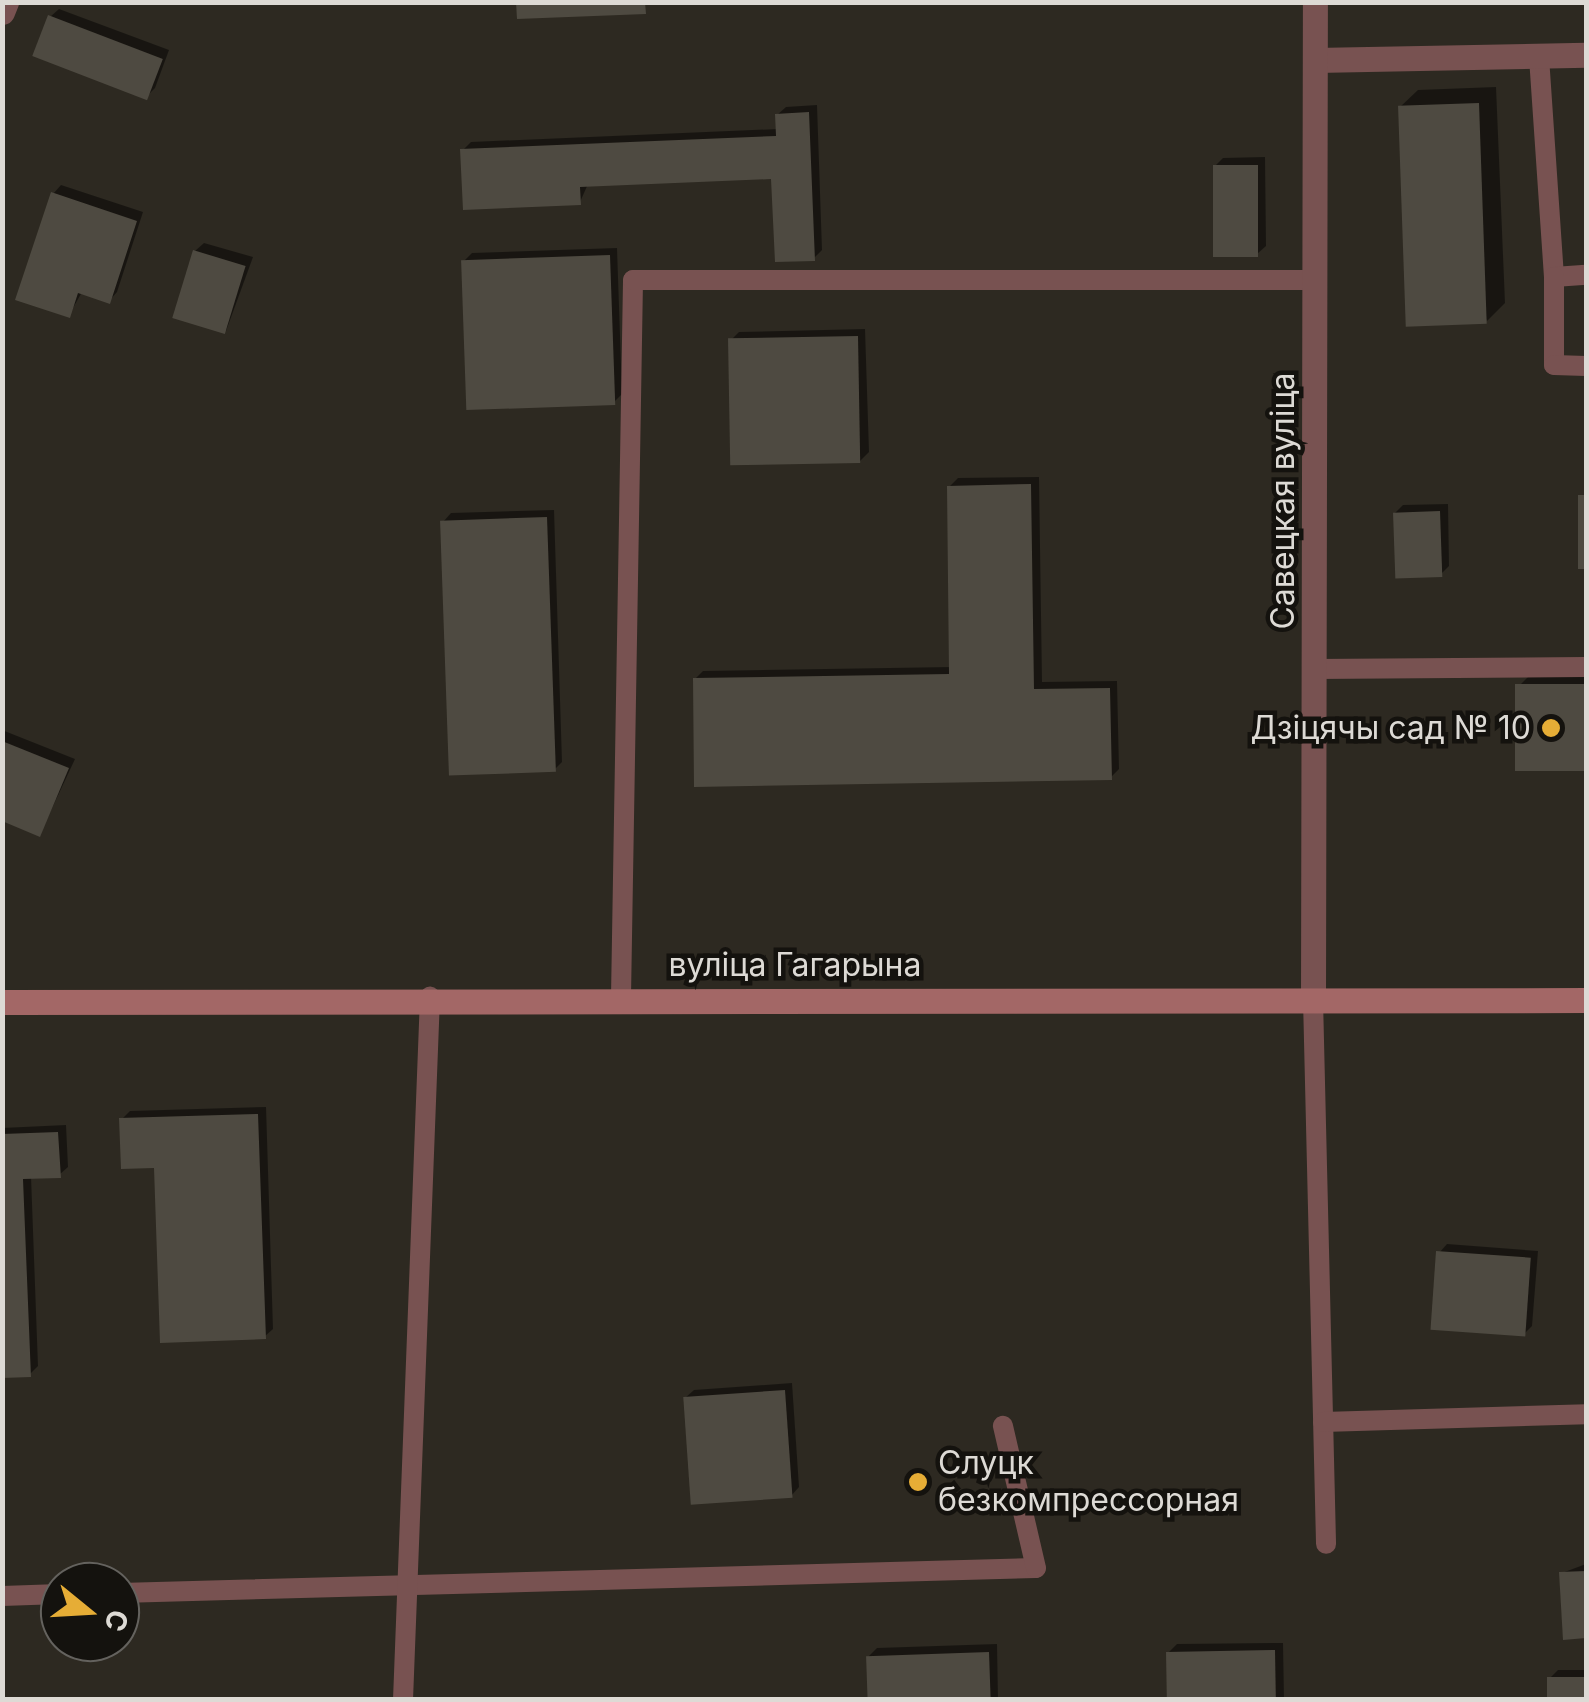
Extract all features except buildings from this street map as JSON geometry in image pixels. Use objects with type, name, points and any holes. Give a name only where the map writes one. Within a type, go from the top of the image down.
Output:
[{"type":"main road","name":"вуліца Гагарына","points":[[2,1002],[430,997],[1586,1000]]},
{"type":"street","points":[[2,12],[6,2]]},
{"type":"street","name":"Савецкая вуліца","points":[[1314,999],[1316,2]]},
{"type":"street","points":[[1315,60],[1586,55]]},
{"type":"lane","points":[[1539,58],[1554,277],[1554,365],[1586,366]]},
{"type":"lane","points":[[1554,277],[1586,275]]},
{"type":"lane","points":[[621,997],[633,280],[1315,280]]},
{"type":"lane","points":[[1315,669],[1586,667]]},
{"type":"lane","points":[[403,1700],[404,1586],[430,997]]},
{"type":"lane","points":[[1314,999],[1326,1544]]},
{"type":"lane","points":[[1323,1422],[1586,1414]]},
{"type":"lane","points":[[140,1593],[1036,1568],[1003,1426]]},
{"type":"lane","points":[[2,1596],[40,1595]]},
{"type":"place","name":"Дзіцячы сад № 10","points":[[1551,728]]},
{"type":"place","name":"Слуцк безкомпрессорная","points":[[918,1482]]}]
